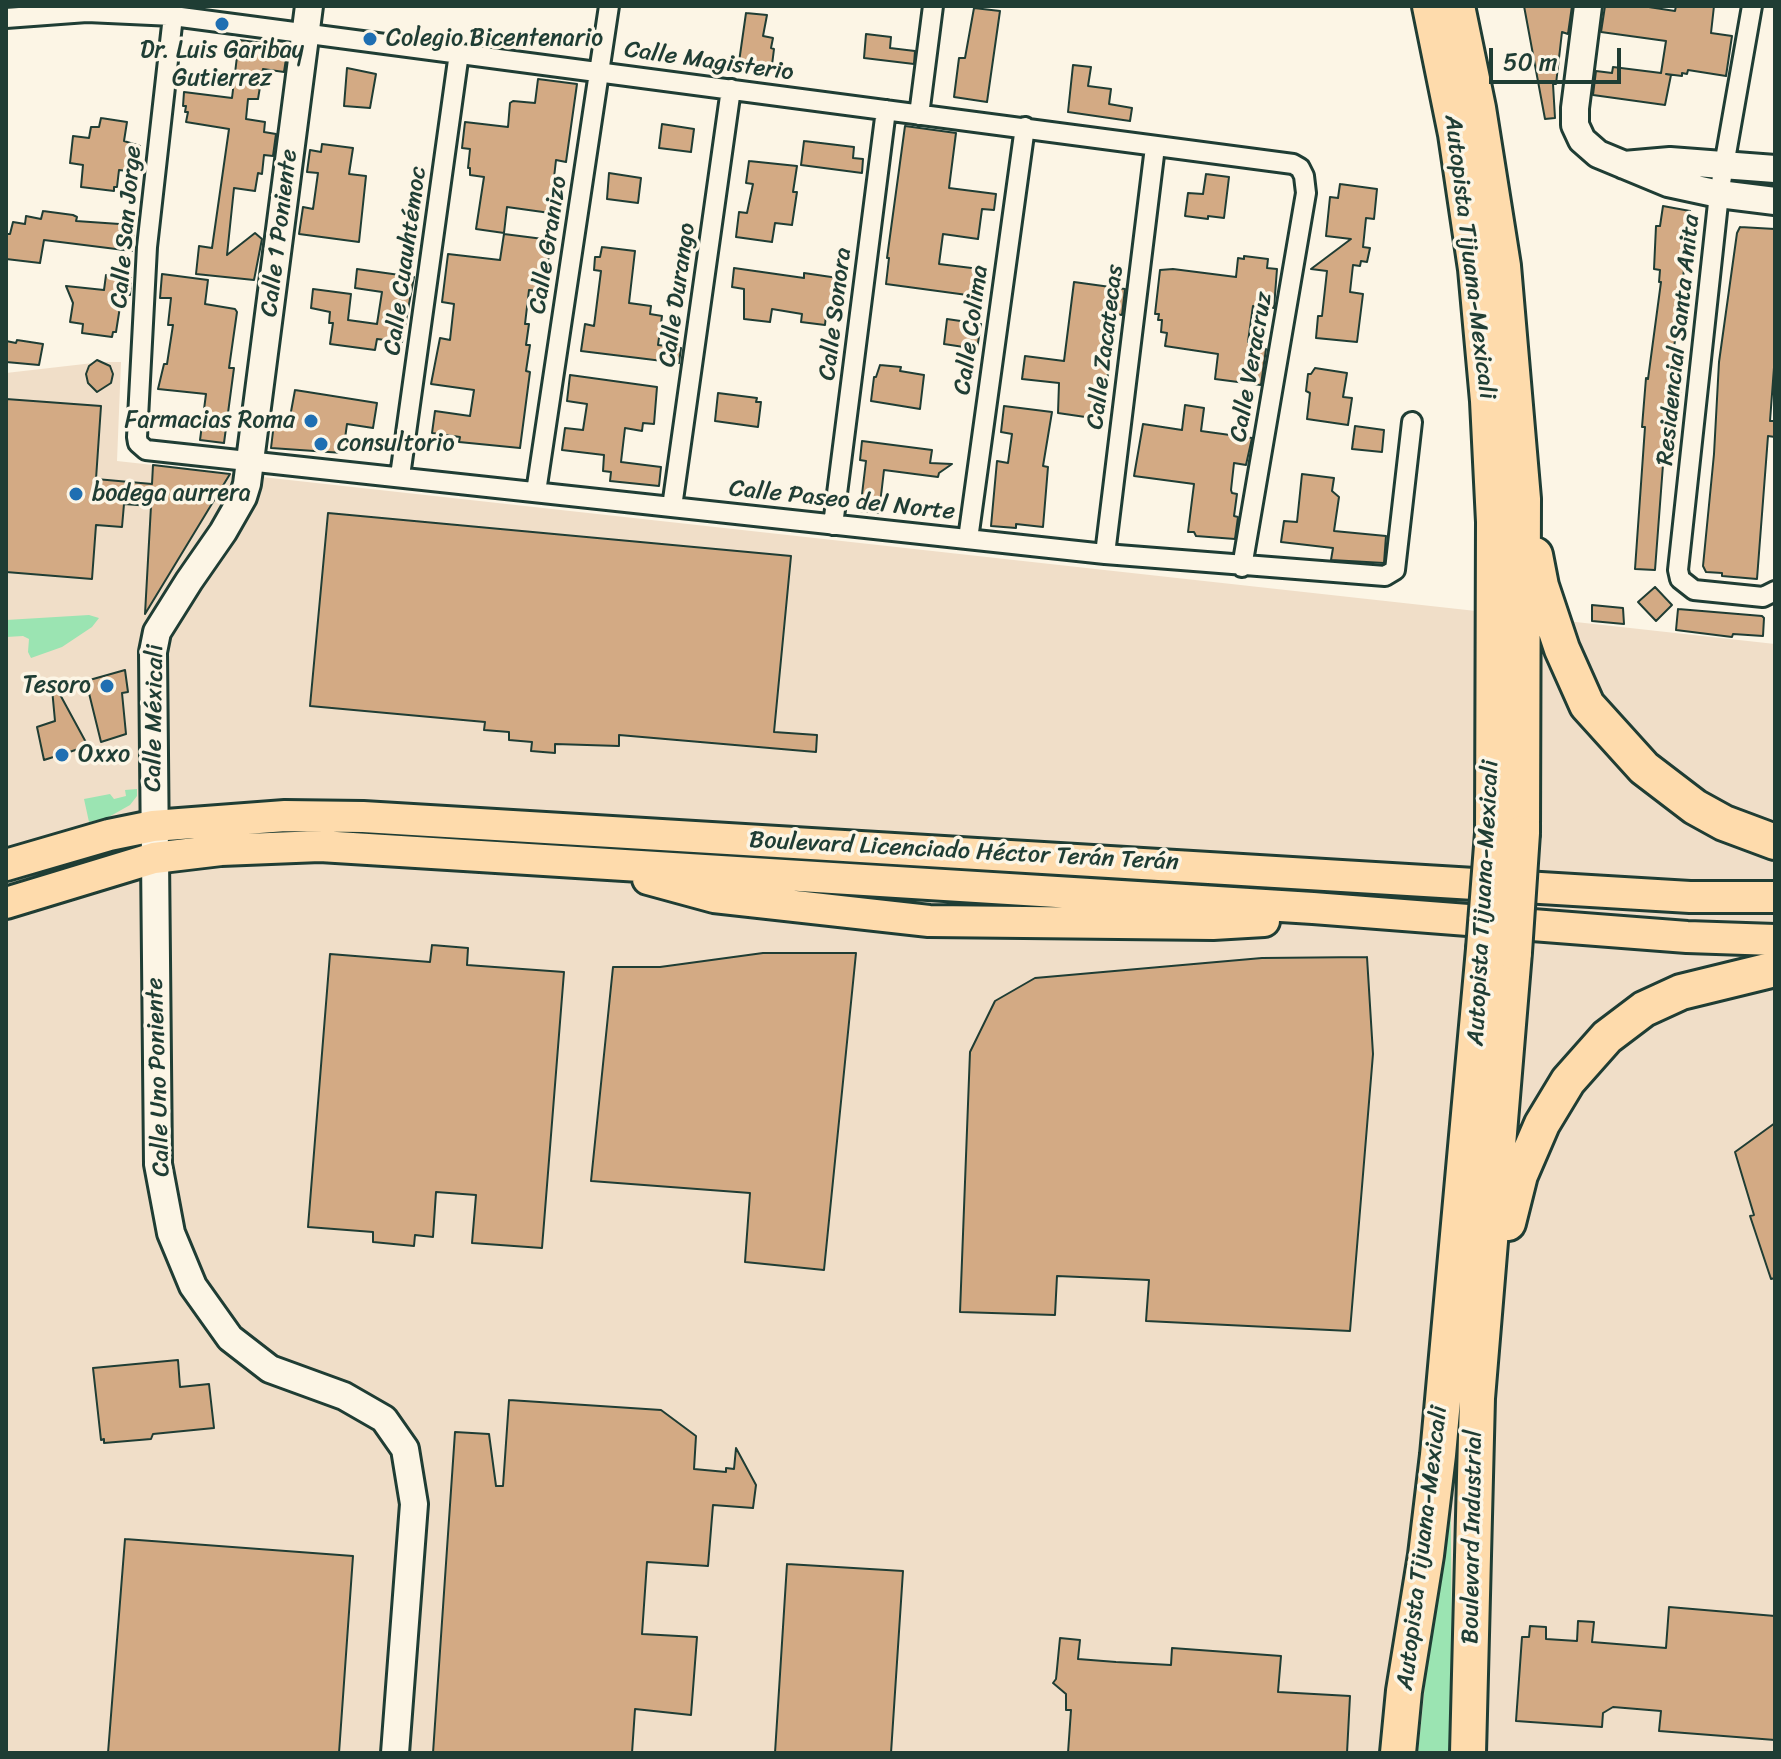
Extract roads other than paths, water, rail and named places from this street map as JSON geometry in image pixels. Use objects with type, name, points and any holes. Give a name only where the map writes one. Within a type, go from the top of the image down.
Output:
[{"type":"highway","name":"Autopista Tijuana-Mexicali","points":[[1430,6],[1459,149],[1476,269],[1488,401],[1508,833]]},
{"type":"highway","name":"Autopista Tijuana-Mexicali","points":[[1457,6],[1478,108],[1503,266],[1523,499],[1483,1321]]},
{"type":"highway","points":[[1523,499],[1541,586],[1562,649],[1587,705],[1644,768],[1695,807],[1724,823],[1775,842]]},
{"type":"highway","name":"Autopista Tijuana-Mexicali","points":[[1398,1753],[1404,1691],[1426,1555],[1499,950]]},
{"type":"highway","points":[[1483,1321],[1520,1175],[1542,1124],[1575,1072],[1607,1037],[1644,1009],[1681,992],[1775,969]]},
{"type":"highway","name":"Boulevard Industrial","points":[[1468,1753],[1475,1436],[1483,1321]]},
{"type":"main road","points":[[1588,6],[1575,108],[1575,125],[1582,140],[1598,154],[1668,183],[1775,201]]},
{"type":"main road","name":"Calle 1 Poniente","points":[[250,460],[308,19]]},
{"type":"main road","points":[[1624,165],[1670,161],[1775,169]]},
{"type":"main road","name":"Calle Méxicali","points":[[154,858],[152,673],[157,632],[243,497],[250,460]]},
{"type":"main road","name":"Boulevard Licenciado Héctor Terán Terán","points":[[6,865],[109,835],[153,826],[285,816],[363,817],[1690,897],[1775,897]]},
{"type":"main road","points":[[6,903],[154,858],[236,848],[320,846],[592,863],[714,897],[929,921],[1236,924],[1313,908],[1687,937],[1775,940]]},
{"type":"main road","name":"Calle Uno Poniente","points":[[154,858],[158,1164],[171,1233],[193,1286],[230,1338],[270,1369],[344,1396],[384,1419],[405,1449],[414,1504],[395,1753]]},
{"type":"street","name":"Calle Granizo","points":[[536,492],[609,6]]},
{"type":"street","points":[[919,115],[933,6]]},
{"type":"street","name":"Residencial Santa Anita","points":[[1752,6],[1719,194],[1678,570],[1680,579],[1694,590],[1763,597],[1775,591]]},
{"type":"street","name":"Calle Magisterio","points":[[6,18],[87,12],[308,19],[459,53],[1293,164],[1300,168],[1304,176]]},
{"type":"street","name":"Calle San Jorge","points":[[138,443],[148,232],[173,16]]},
{"type":"street","name":"Calle Cuauhtémoc","points":[[400,476],[459,53]]},
{"type":"street","name":"Calle Durango","points":[[672,507],[731,89]]},
{"type":"street","name":"Calle Sonora","points":[[833,525],[886,110]]},
{"type":"street","name":"Calle Colima","points":[[968,539],[1025,127]]},
{"type":"street","name":"Calle Zacatecas","points":[[1105,554],[1155,147]]},
{"type":"street","name":"Calle Veracruz","points":[[1242,567],[1306,193],[1304,176]]},
{"type":"street","name":"Calle Paseo del Norte","points":[[138,443],[146,450],[833,525],[1242,567],[1385,576],[1395,570],[1412,422]]},
{"type":"place","name":"Dr. Luis Garibay Gutierrez","points":[[222,24]]},
{"type":"place","name":"Colegio Bicentenario","points":[[370,39]]},
{"type":"place","name":"Farmacias Roma","points":[[311,421]]},
{"type":"place","name":"consultorio","points":[[321,444]]},
{"type":"place","name":"bodega aurrera","points":[[76,494]]},
{"type":"place","name":"Tesoro","points":[[107,686]]},
{"type":"place","name":"Oxxo","points":[[62,755]]}]
